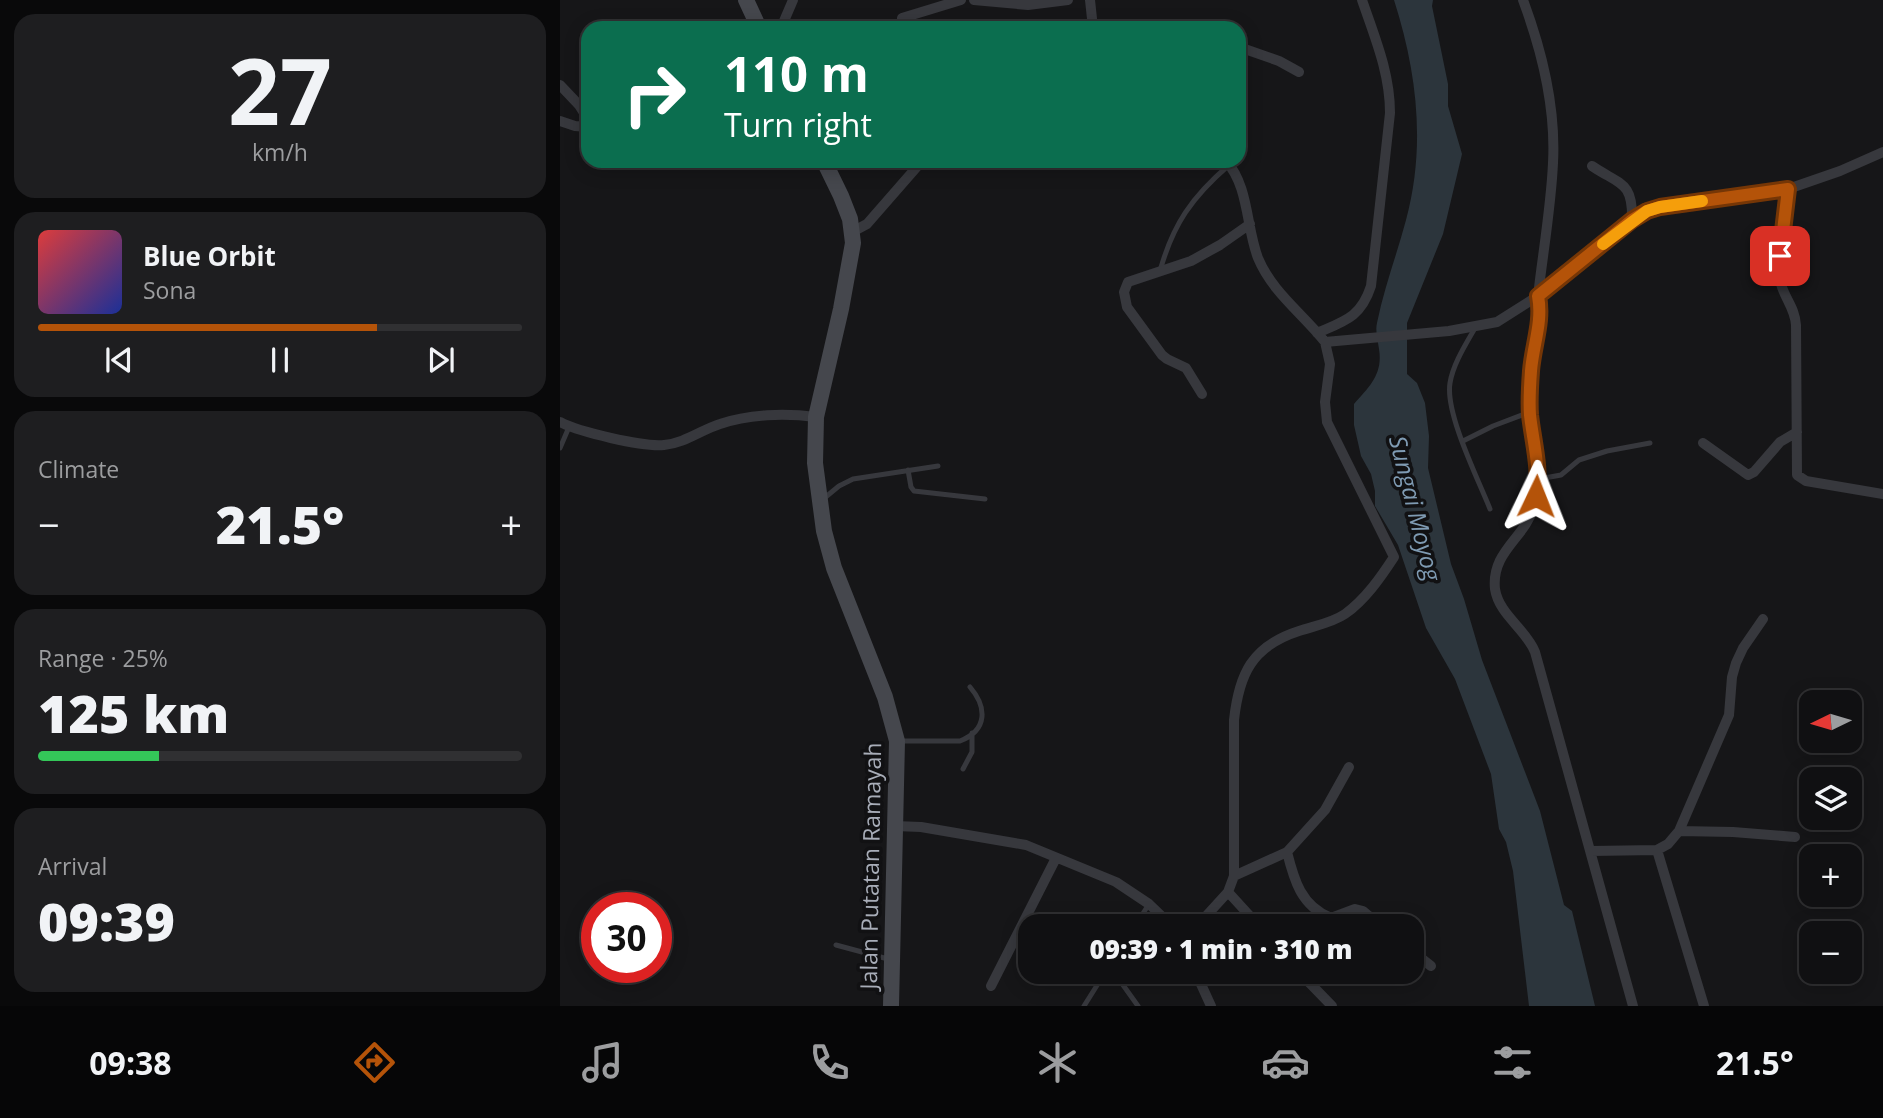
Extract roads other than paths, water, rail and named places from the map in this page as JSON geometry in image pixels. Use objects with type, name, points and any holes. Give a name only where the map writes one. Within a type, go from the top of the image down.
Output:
[{"type":"main road","points":[[746,0],[756,21]]},
{"type":"main road","name":"Jalan Putatan Ramayah","points":[[827,168],[841,196],[852,232],[852,256],[816,417],[815,463],[834,568],[888,705],[897,741],[891,1006]]},
{"type":"street","points":[[783,21],[793,0]]},
{"type":"street","points":[[902,18],[961,0]]},
{"type":"street","points":[[974,0],[1028,5],[1068,0]]},
{"type":"street","points":[[1090,0],[1092,21]]},
{"type":"street","points":[[1317,333],[1348,320],[1357,313],[1366,301],[1371,286],[1390,113],[1390,88],[1362,0]]},
{"type":"street","points":[[1523,0],[1545,68],[1553,150],[1538,296],[1542,314],[1531,371],[1530,412],[1539,479],[1532,513],[1501,558],[1495,588],[1503,608],[1531,642],[1535,652],[1633,1006]]},
{"type":"street","points":[[1246,49],[1279,61],[1299,72]]},
{"type":"street","points":[[560,85],[581,109]]},
{"type":"street","points":[[560,121],[581,126]]},
{"type":"street","points":[[1325,342],[1475,328],[1497,322],[1538,296],[1632,220],[1647,211],[1788,189],[1883,152]]},
{"type":"street","points":[[1592,166],[1628,189],[1632,198],[1632,220]]},
{"type":"street","points":[[852,232],[866,224],[916,168]]},
{"type":"street","points":[[1208,914],[1228,892],[1234,876],[1234,720],[1243,676],[1254,659],[1285,636],[1345,614],[1373,586],[1394,556],[1327,422],[1325,402],[1330,364],[1325,342],[1293,310],[1259,258],[1238,179],[1231,168]]},
{"type":"street","points":[[1788,189],[1780,274],[1797,325],[1797,475],[1801,479],[1883,494]]},
{"type":"street","points":[[1202,394],[1186,368],[1162,355],[1127,307],[1124,299],[1128,282],[1191,261],[1250,224]]},
{"type":"street","points":[[565,424],[629,442],[665,445],[688,439],[721,424],[766,415],[816,417]]},
{"type":"street","points":[[1703,443],[1748,475],[1754,472],[1780,442],[1797,432]]},
{"type":"street","points":[[1591,851],[1657,850],[1668,844],[1679,831],[1729,715],[1736,663],[1763,619]]},
{"type":"street","points":[[1234,876],[1287,852],[1325,810],[1349,767]]},
{"type":"street","points":[[895,826],[921,827],[1026,845],[1116,882],[1159,914]]},
{"type":"street","points":[[1679,831],[1795,837]]},
{"type":"street","points":[[1657,850],[1704,1006]]},
{"type":"street","points":[[1287,852],[1298,888],[1314,909],[1323,914]]},
{"type":"street","points":[[991,986],[1056,858]]},
{"type":"street","points":[[1228,892],[1248,914]]},
{"type":"street","points":[[1342,914],[1356,909],[1367,914]]},
{"type":"street","points":[[1424,960],[1431,965]]},
{"type":"street","points":[[1201,984],[1211,1006]]},
{"type":"street","points":[[1311,984],[1332,1006]]},
{"type":"lane","points":[[1160,271],[1172,236],[1185,211],[1223,168]]},
{"type":"lane","points":[[1475,328],[1450,384],[1454,421],[1490,509]]},
{"type":"lane","points":[[1463,441],[1530,412]]},
{"type":"lane","points":[[560,448],[565,424]]},
{"type":"lane","points":[[1539,479],[1560,475],[1579,460],[1607,451],[1650,443]]},
{"type":"lane","points":[[820,502],[839,486],[853,479],[938,466]]},
{"type":"lane","points":[[908,470],[914,491],[985,499]]},
{"type":"lane","points":[[897,741],[960,741],[972,733],[982,717],[982,708],[981,701],[970,687]]},
{"type":"lane","points":[[963,769],[972,752],[972,733]]},
{"type":"lane","points":[[1143,914],[1149,904]]},
{"type":"lane","points":[[836,945],[891,960]]},
{"type":"lane","points":[[1084,1006],[1098,984]]},
{"type":"lane","points":[[1122,984],[1138,1006]]},
{"type":"water","name":"Sungai Moyog","points":[[1394,0],[1433,0],[1448,84],[1448,106],[1462,154],[1443,234],[1407,323],[1407,374],[1417,383],[1425,403],[1429,436],[1428,468],[1451,564],[1482,660],[1540,811],[1564,905],[1572,911],[1595,1006],[1529,1006],[1513,871],[1506,842],[1499,829],[1491,774],[1455,679],[1426,628],[1398,545],[1375,506],[1371,474],[1361,456],[1354,425],[1354,404],[1370,385],[1379,366],[1377,323],[1406,220],[1416,165],[1413,82]]}]
